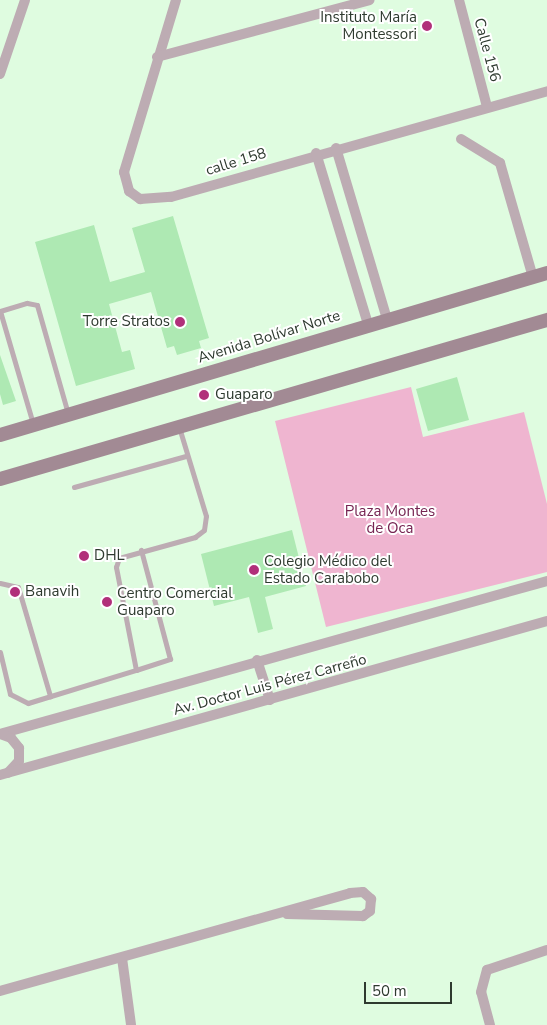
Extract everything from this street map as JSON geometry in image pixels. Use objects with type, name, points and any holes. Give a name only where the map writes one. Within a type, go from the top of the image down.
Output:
[{"type":"main road","name":"Avenida Bolívar Norte","points":[[0,434],[368,324],[547,273]]},
{"type":"main road","points":[[0,479],[178,424],[547,320]]},
{"type":"street","points":[[0,74],[25,0]]},
{"type":"street","name":"calle 158","points":[[176,0],[157,57],[124,172],[133,196],[148,200],[171,197],[316,153],[547,91]]},
{"type":"street","points":[[157,57],[370,0]]},
{"type":"street","name":"Calle 156","points":[[459,0],[487,107]]},
{"type":"street","points":[[461,139],[500,164],[533,277]]},
{"type":"street","points":[[336,148],[387,319]]},
{"type":"street","points":[[316,153],[368,324]]},
{"type":"street","name":"Av. Doctor Luis Pérez Carreño","points":[[0,734],[257,660],[547,581]]},
{"type":"street","name":"Av. Doctor Luis Pérez Carreño","points":[[2,775],[547,621]]},
{"type":"street","points":[[257,660],[270,700]]},
{"type":"street","points":[[0,734],[16,742],[20,755],[16,767],[2,775]]},
{"type":"street","points":[[0,991],[287,914],[350,893],[363,892],[372,899],[370,911],[363,916],[287,914]]},
{"type":"street","points":[[490,1025],[481,992],[487,970],[547,950]]},
{"type":"street","points":[[122,958],[131,1025]]},
{"type":"lane","points":[[33,425],[0,311],[27,303],[37,306],[68,414]]},
{"type":"lane","points":[[136,670],[116,567],[119,558],[141,550],[196,537],[204,530],[206,516],[186,456],[178,424]]},
{"type":"lane","points":[[74,487],[186,456]]},
{"type":"lane","points":[[0,652],[5,683],[16,701],[28,703],[170,659],[141,550]]},
{"type":"lane","points":[[0,583],[18,587],[50,696]]},
{"type":"green space","name":"Plaza Montes de Oca","points":[[411,387],[423,437],[524,412],[547,504],[547,572],[326,627],[275,421]]},
{"type":"building","points":[[173,216],[209,338],[199,341],[201,348],[177,355],[174,346],[167,348],[151,292],[109,304],[122,352],[130,350],[135,369],[76,386],[35,242],[94,225],[110,282],[145,272],[132,228]]},
{"type":"building","points":[[0,355],[16,401],[3,405],[0,394]]},
{"type":"building","points":[[457,377],[469,420],[428,431],[416,389]]},
{"type":"building","name":"Colegio Médico del Estado Carabobo","points":[[292,530],[306,586],[265,597],[273,629],[258,633],[249,597],[214,606],[201,554]]},
{"type":"place","name":"Instituto María Montessori","points":[[427,26]]},
{"type":"place","name":"Torre Stratos","points":[[180,322]]},
{"type":"place","name":"Guaparo","points":[[204,395]]},
{"type":"place","name":"DHL","points":[[84,556]]},
{"type":"place","name":"Colegio Médico del Estado Carabobo","points":[[254,570]]},
{"type":"place","name":"Banavih","points":[[15,592]]},
{"type":"place","name":"Centro Comercial Guaparo","points":[[107,602]]}]
